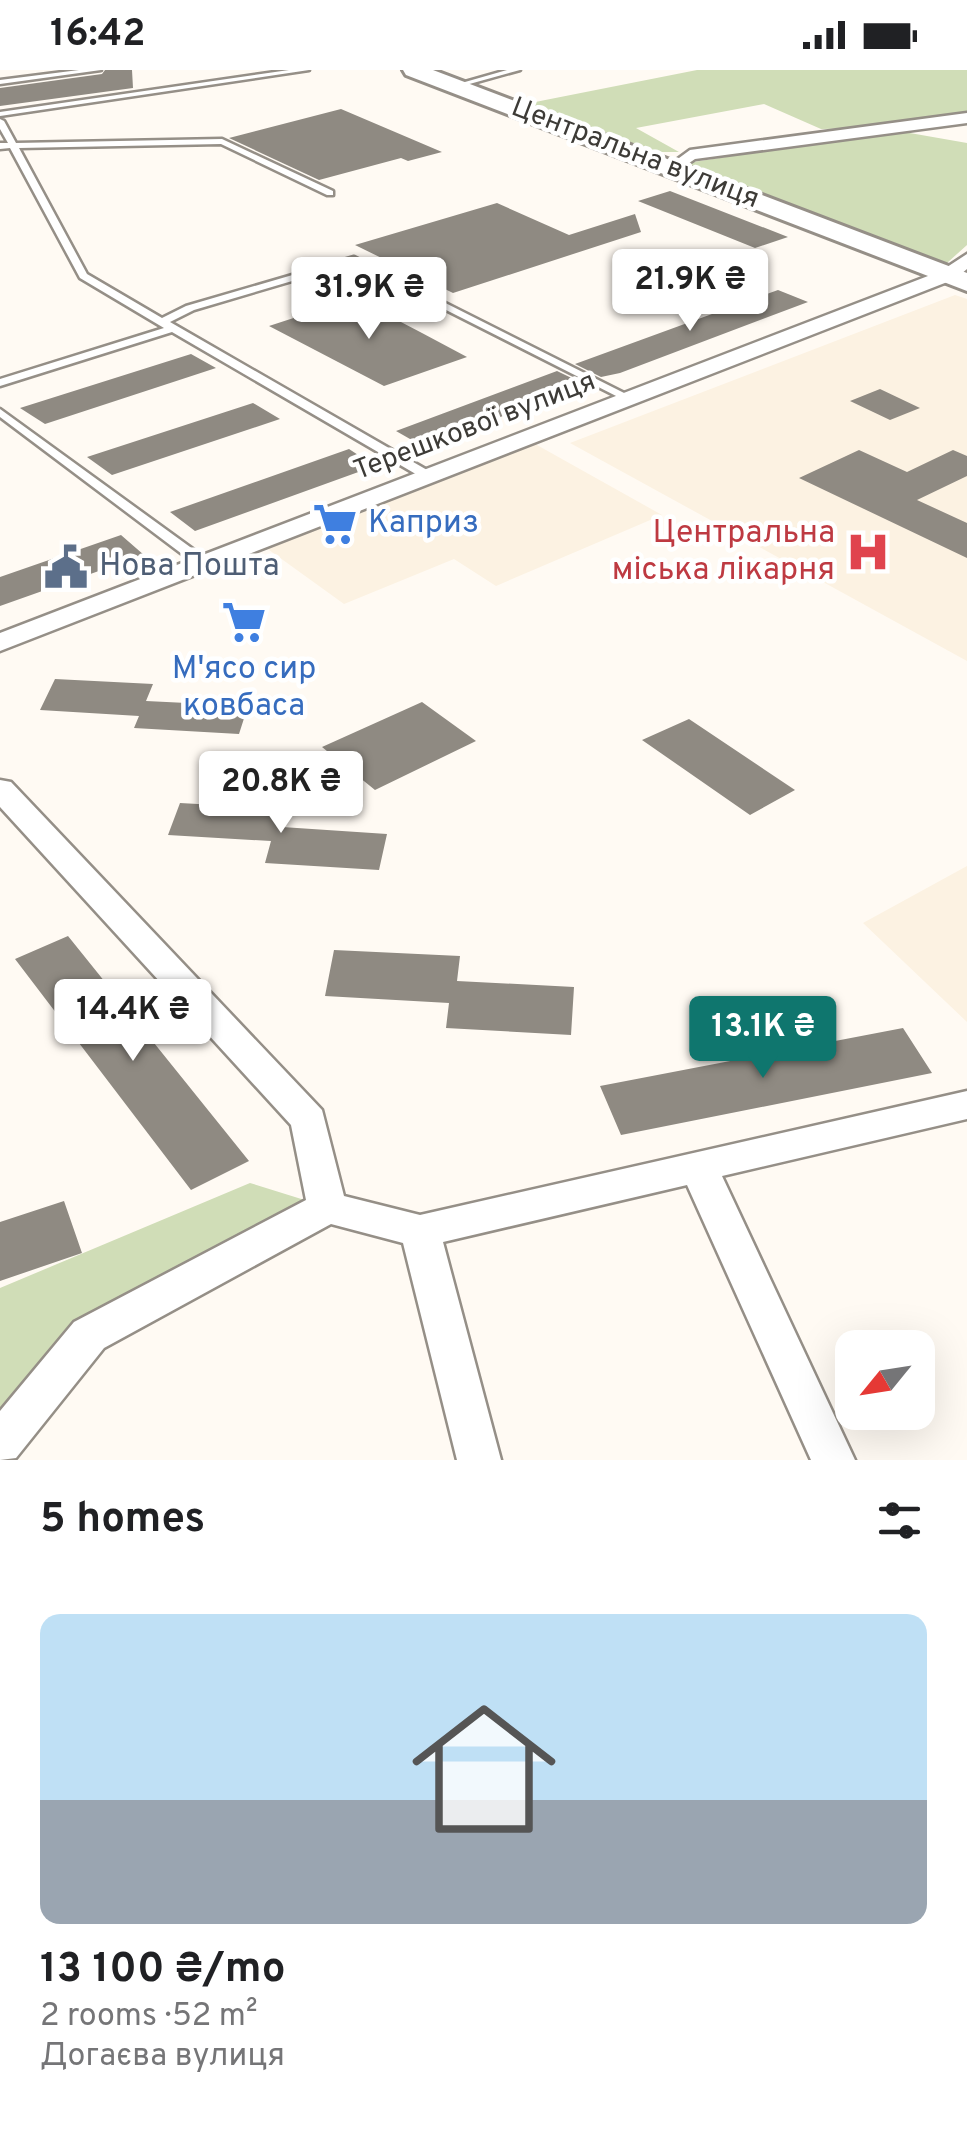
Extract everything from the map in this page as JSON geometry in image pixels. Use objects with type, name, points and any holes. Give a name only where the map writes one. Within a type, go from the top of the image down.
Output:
[{"type":"main road","name":"Центральна вулиця","points":[[414,70],[961,273]]},
{"type":"street","points":[[673,169],[690,155],[967,118]]},
{"type":"street","name":"Терешкової вулиця","points":[[0,643],[961,273]]},
{"type":"street","points":[[0,790],[310,1120],[326,1206]]},
{"type":"street","points":[[0,1444],[89,1335],[326,1206],[420,1231],[967,1105]]},
{"type":"street","points":[[698,1167],[833,1460]]},
{"type":"street","points":[[420,1231],[479,1460]]},
{"type":"lane","points":[[0,82],[97,70]]},
{"type":"lane","points":[[0,114],[305,70]]},
{"type":"lane","points":[[455,86],[516,70]]},
{"type":"lane","points":[[0,122],[83,276],[430,478]]},
{"type":"lane","points":[[0,146],[222,141],[330,193]]},
{"type":"lane","points":[[0,383],[166,326],[190,308],[354,260],[630,400]]},
{"type":"lane","points":[[0,412],[203,563]]},
{"type":"shaded area","name":"Центральна міська лікарня","points":[[955,295],[967,299],[967,661],[570,443]]},
{"type":"shaded area","points":[[528,440],[662,515],[496,586],[454,559],[344,604],[258,542]]},
{"type":"shaded area","points":[[967,866],[967,1022],[863,923]]},
{"type":"green space","points":[[697,70],[967,70],[967,118],[887,129],[967,143],[967,245],[947,263],[705,175],[687,163],[827,141],[875,128],[821,129],[764,104],[636,128],[679,152],[635,152],[515,106]]},
{"type":"green space","points":[[250,1183],[327,1207],[89,1335],[0,1444],[0,1288]]},
{"type":"building","points":[[105,70],[132,70],[133,88],[0,106],[0,88],[102,74]]},
{"type":"building","points":[[341,109],[442,152],[408,161],[401,158],[319,180],[229,138]]},
{"type":"building","points":[[670,191],[788,237],[755,248],[638,201]]},
{"type":"building","points":[[497,203],[569,235],[635,214],[641,232],[453,293],[355,245]]},
{"type":"building","points":[[778,290],[808,302],[620,373],[601,377],[575,364]]},
{"type":"building","points":[[355,298],[467,357],[384,386],[269,326]]},
{"type":"building","points":[[191,354],[216,368],[45,424],[20,408]]},
{"type":"building","points":[[557,371],[584,384],[424,447],[396,431]]},
{"type":"building","points":[[880,389],[920,408],[890,420],[850,401]]},
{"type":"building","points":[[253,403],[280,419],[112,475],[87,457]]},
{"type":"building","points":[[349,449],[375,466],[195,531],[170,512]]},
{"type":"building","points":[[859,450],[907,472],[953,450],[967,456],[967,476],[917,500],[967,523],[967,558],[799,478]]},
{"type":"building","points":[[121,535],[144,555],[0,606],[0,577]]},
{"type":"building","points":[[55,679],[153,684],[146,701],[248,706],[239,734],[134,728],[139,716],[40,710]]},
{"type":"building","points":[[422,702],[476,741],[375,790],[322,747]]},
{"type":"building","points":[[689,719],[795,790],[750,815],[642,740]]},
{"type":"building","points":[[180,803],[287,809],[282,827],[387,834],[379,870],[265,863],[271,841],[168,835]]},
{"type":"building","points":[[68,936],[249,1161],[191,1190],[15,959]]},
{"type":"building","points":[[334,950],[460,956],[457,981],[574,987],[571,1035],[446,1028],[449,1003],[325,996]]},
{"type":"building","points":[[903,1028],[932,1073],[621,1135],[600,1086]]},
{"type":"building","points":[[64,1201],[82,1253],[0,1281],[0,1222]]},
{"type":"place","name":"Каприз","points":[[335,524]]},
{"type":"place","name":"Центральна міська лікарня","points":[[868,552]]},
{"type":"place","name":"Нова Пошта","points":[[66,567]]},
{"type":"place","name":"М'ясо сир ковбаса","points":[[244,622]]}]
